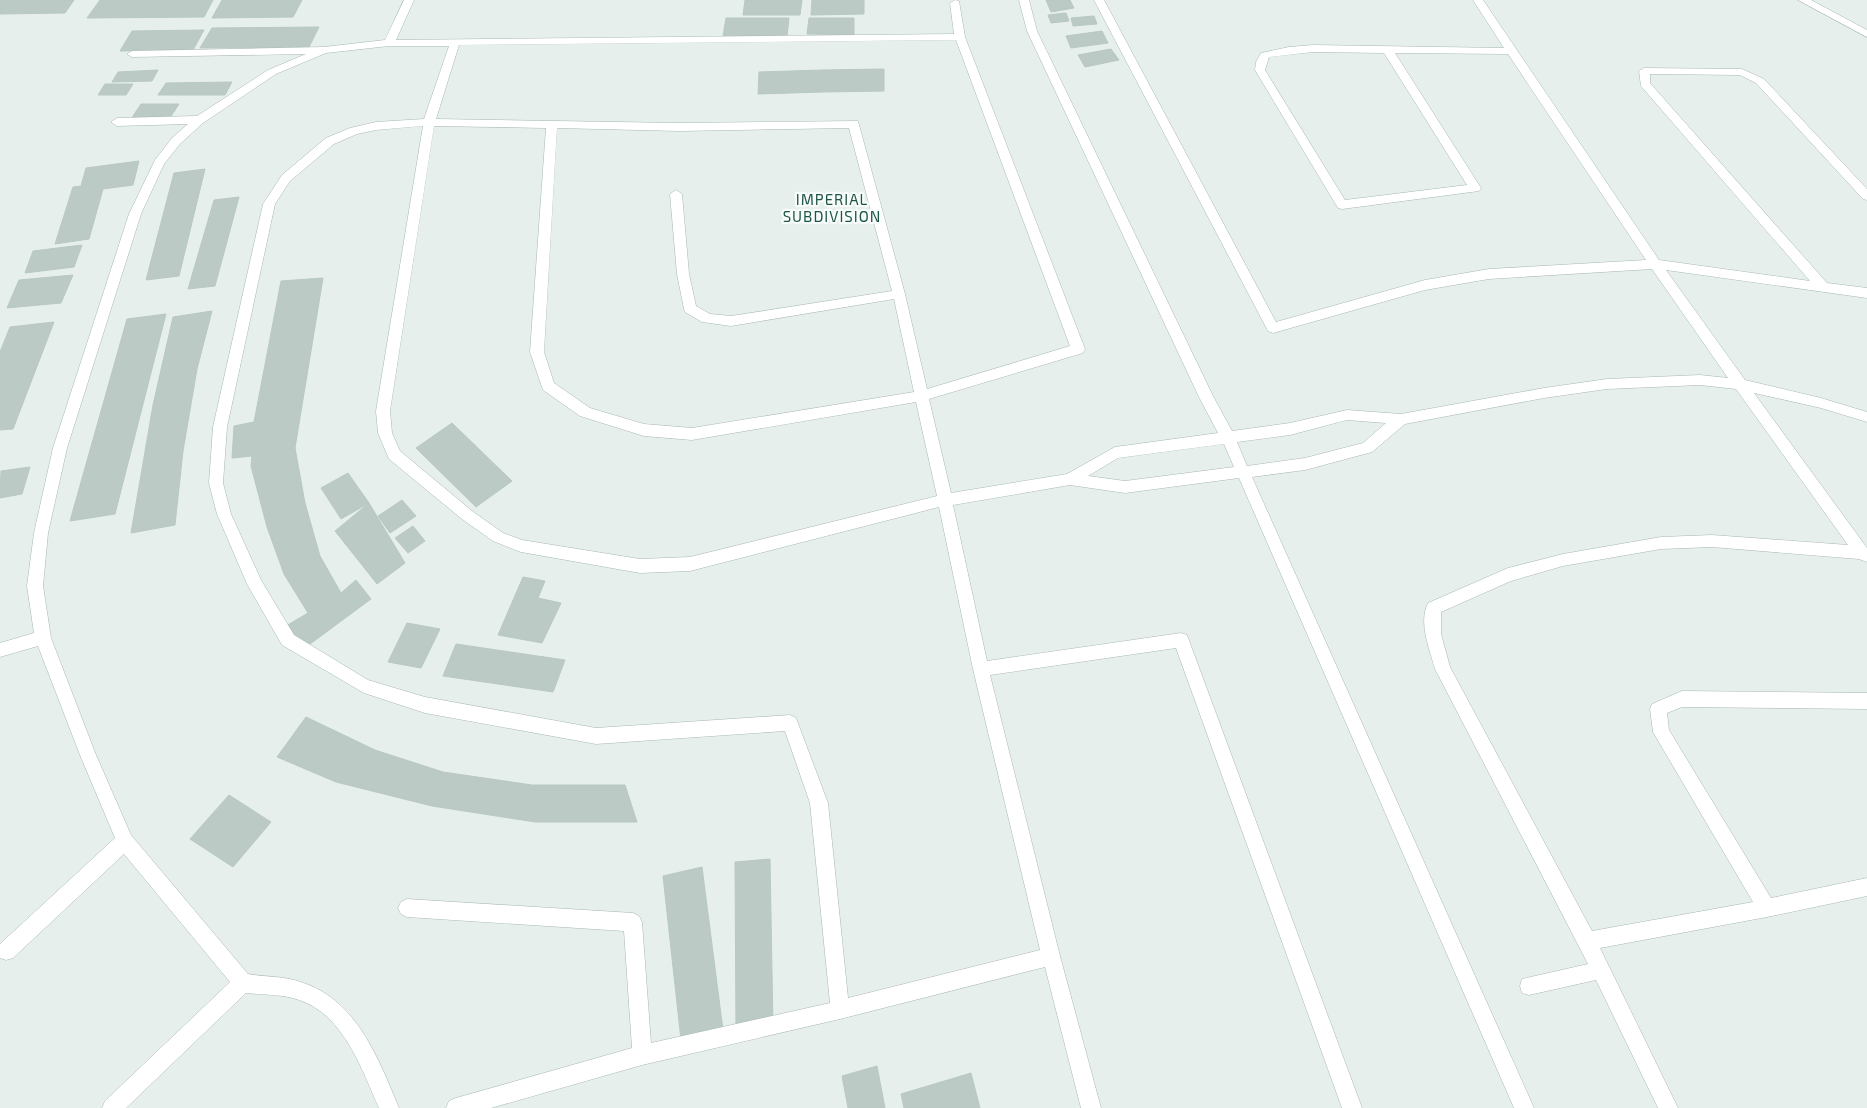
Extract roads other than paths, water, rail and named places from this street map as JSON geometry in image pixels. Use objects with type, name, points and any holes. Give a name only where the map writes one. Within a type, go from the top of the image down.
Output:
[{"type":"street","points":[[388,43],[409,0]]},
{"type":"street","points":[[1024,0],[1032,31],[1206,397],[1228,438],[1524,1108]]},
{"type":"street","points":[[1099,0],[1273,328],[1425,286],[1489,274],[1654,264],[1867,293]]},
{"type":"street","points":[[1478,0],[1654,264],[1738,384],[1864,554]]},
{"type":"street","points":[[1803,0],[1867,34]]},
{"type":"street","points":[[552,123],[537,352],[548,386],[585,412],[644,430],[692,434],[922,396],[1078,349],[960,37],[955,3]]},
{"type":"street","points":[[132,54],[324,50],[388,43],[960,37]]},
{"type":"street","points":[[455,42],[429,122],[383,411],[385,432],[394,455],[467,515],[498,537],[522,546],[640,566],[690,564],[945,500],[1070,479],[1126,487],[1305,464],[1367,448],[1401,419]]},
{"type":"street","points":[[1388,50],[1475,188],[1342,205],[1260,70],[1261,62],[1265,55],[1298,49],[1511,51]]},
{"type":"street","points":[[324,50],[272,72],[199,120],[176,142],[159,163],[135,214],[60,448],[41,532],[35,586],[43,638],[88,754],[125,841],[243,983],[301,992],[331,1006],[351,1031],[389,1108]]},
{"type":"street","points":[[1823,287],[1645,84],[1644,72],[1742,72],[1760,81],[1867,196]]},
{"type":"street","points":[[117,122],[199,120]]},
{"type":"street","points":[[840,1010],[819,802],[790,722],[596,736],[425,705],[364,686],[288,640],[256,584],[224,514],[216,483],[220,427],[269,204],[286,178],[330,141],[354,131],[376,126],[429,122],[679,127],[854,124],[899,294],[980,669],[1090,1108]]},
{"type":"street","points":[[676,194],[683,274],[690,310],[707,319],[731,321],[899,294]]},
{"type":"street","points":[[1070,479],[1115,453],[1290,429],[1348,415],[1401,419],[1544,393],[1608,384],[1700,380],[1738,384],[1821,403],[1867,416]]},
{"type":"street","points":[[1668,1108],[1587,941],[1443,669],[1433,634],[1433,608],[1508,575],[1563,560],[1661,543],[1712,541],[1864,554]]},
{"type":"street","points":[[0,650],[43,638]]},
{"type":"street","points":[[980,669],[1181,640],[1352,1108]]},
{"type":"street","points":[[1767,908],[1661,732],[1658,709],[1682,699],[1867,701]]},
{"type":"street","points":[[6,951],[125,841]]},
{"type":"street","points":[[1587,941],[1767,908],[1867,887]]},
{"type":"street","points":[[407,908],[633,922],[642,1055]]},
{"type":"street","points":[[456,1108],[642,1055],[840,1010],[1051,956]]},
{"type":"street","points":[[1529,986],[1601,970]]},
{"type":"street","points":[[112,1108],[243,983]]},
{"type":"district","name":"IMPERIAL SUBDIVISION","points":[[832,208]]}]
